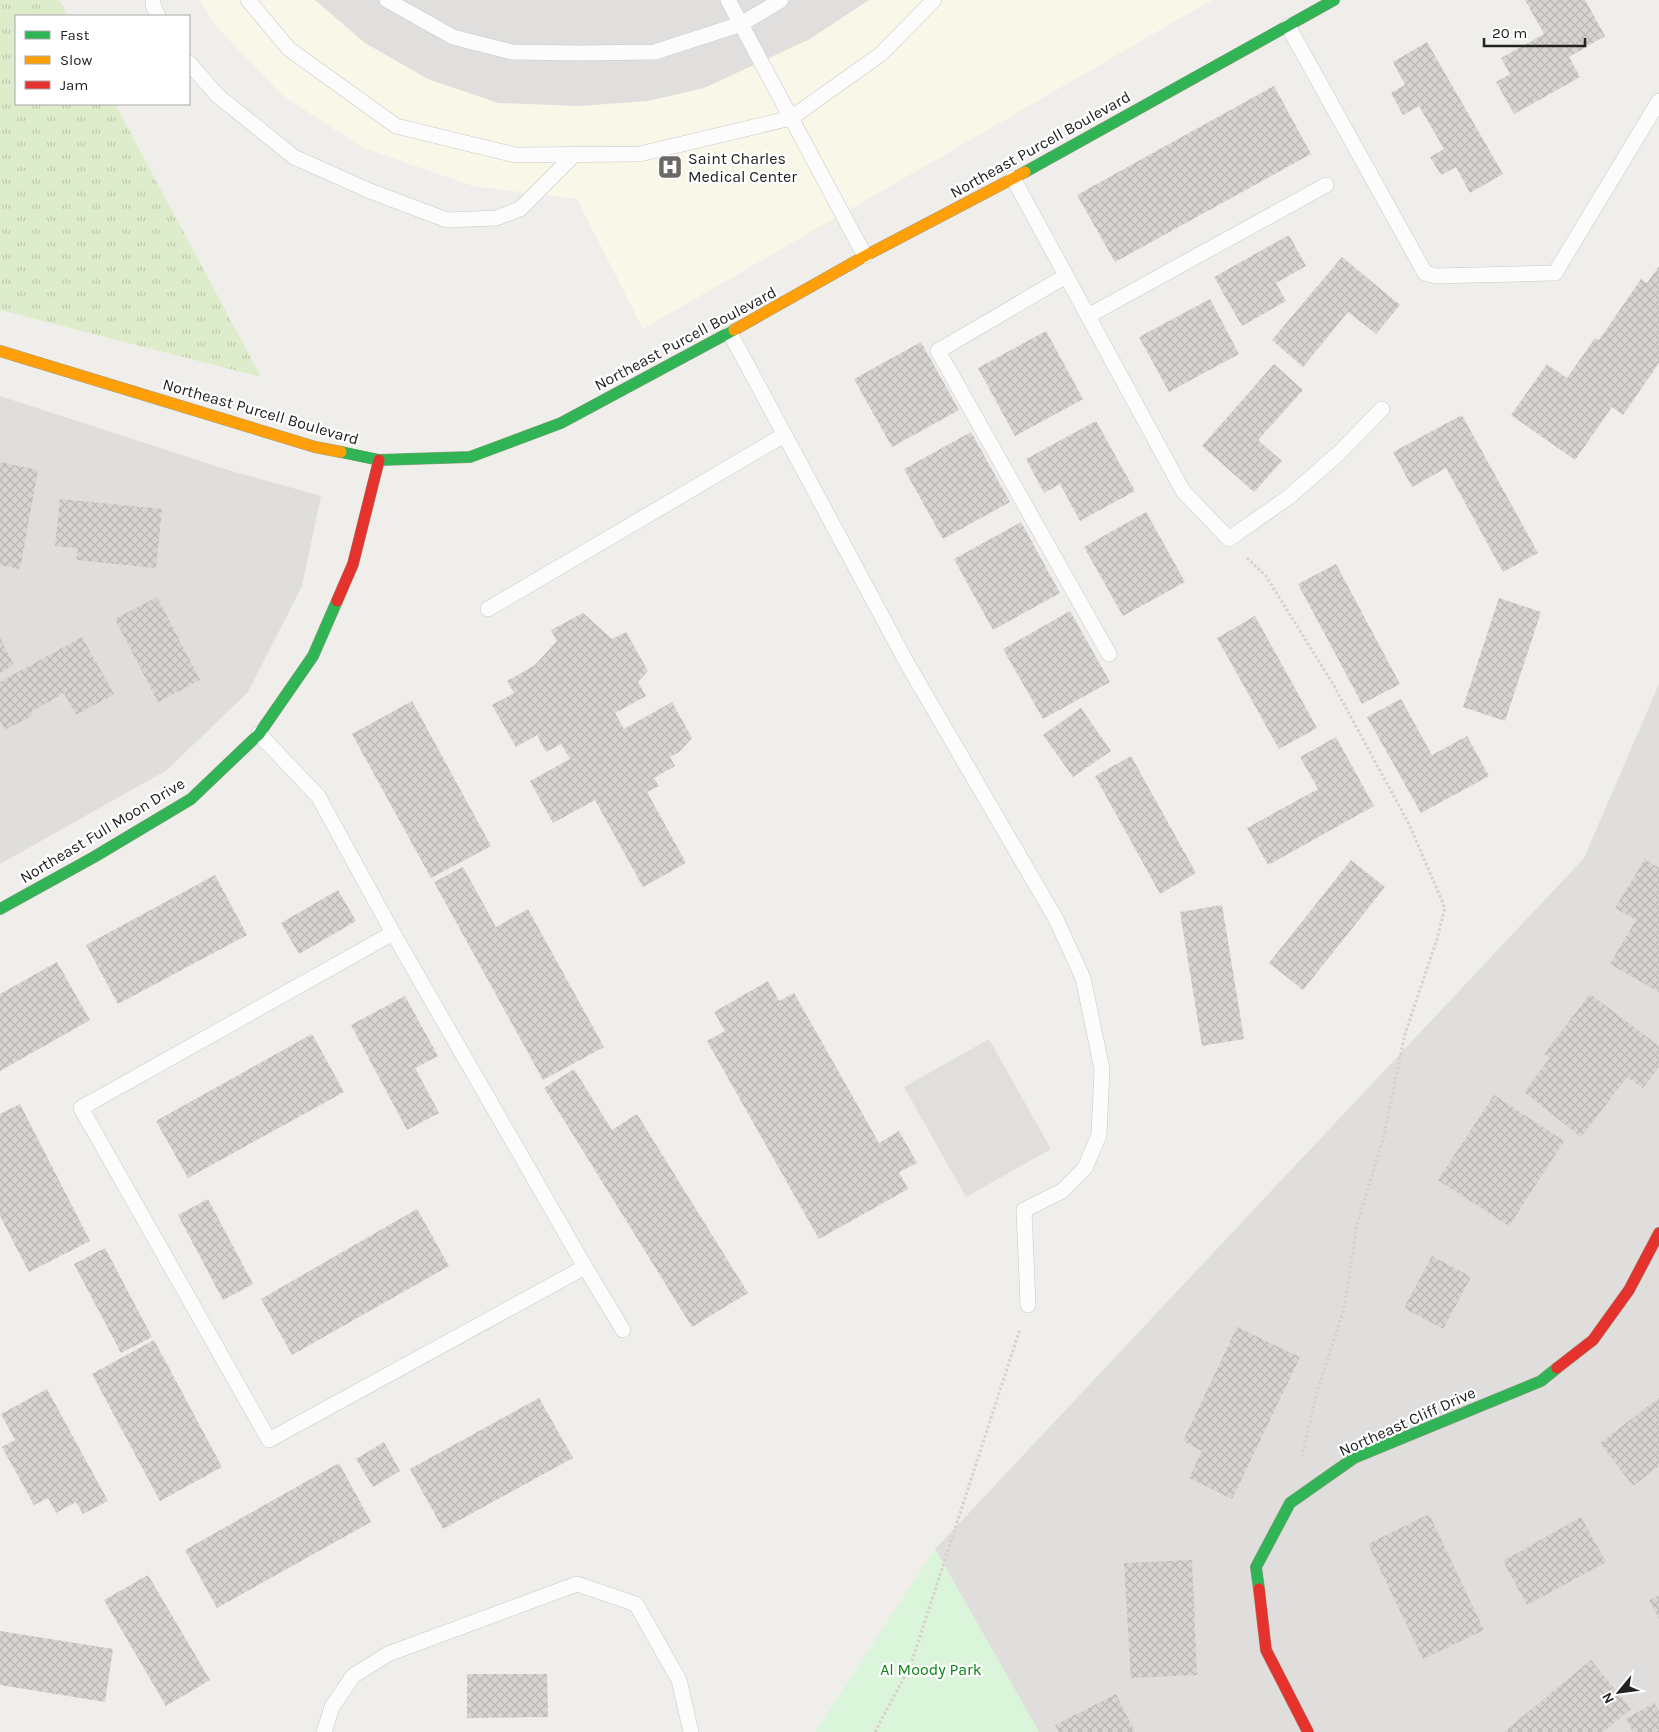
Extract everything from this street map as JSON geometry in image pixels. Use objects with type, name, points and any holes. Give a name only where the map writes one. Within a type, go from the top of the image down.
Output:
[{"type":"street","name":"Northeast Purcell Boulevard","points":[[0,352],[315,446],[379,460],[470,457],[561,423],[730,333],[865,256],[1013,178],[1334,0]]},
{"type":"street","name":"Northeast Full Moon Drive","points":[[0,909],[94,857],[191,799],[259,734],[313,656],[321,639],[353,564],[379,460]]},
{"type":"street","name":"Northeast Cliff Drive","points":[[1308,1732],[1266,1650],[1256,1567],[1290,1503],[1354,1458],[1541,1381],[1593,1340],[1629,1290],[1659,1233]]},
{"type":"lane","points":[[153,0],[158,15]]},
{"type":"lane","points":[[248,0],[288,49],[396,126],[515,155],[640,154],[791,118],[881,54],[934,0]]},
{"type":"lane","points":[[387,0],[453,37],[512,52],[579,53],[655,52],[741,24],[781,0]]},
{"type":"lane","points":[[728,0],[865,256]]},
{"type":"lane","points":[[1288,26],[1425,273],[1436,276],[1555,272],[1659,101]]},
{"type":"lane","points":[[190,64],[218,96],[294,157],[370,191],[447,220],[496,218],[520,209],[574,155]]},
{"type":"lane","points":[[1013,178],[1183,491],[1229,539],[1290,496],[1339,453],[1382,409]]},
{"type":"lane","points":[[1088,316],[1326,185]]},
{"type":"lane","points":[[1066,276],[938,351],[1109,654]]},
{"type":"lane","points":[[730,333],[908,665],[1056,919],[1083,978],[1102,1069],[1099,1135],[1085,1168],[1062,1190],[1024,1210],[1028,1305]]},
{"type":"lane","points":[[488,609],[784,435]]},
{"type":"lane","points":[[259,734],[318,796],[393,933],[584,1267],[623,1330]]},
{"type":"lane","points":[[393,933],[81,1108],[270,1440],[584,1267]]},
{"type":"lane","points":[[324,1732],[332,1707],[353,1676],[388,1654],[577,1584],[636,1604],[679,1680],[691,1732]]},
{"type":"path","points":[[1229,539],[1266,576],[1333,684],[1409,824],[1445,908],[1437,939],[1405,1034],[1384,1135],[1357,1225],[1344,1308],[1318,1388],[1290,1503]]},
{"type":"path","points":[[875,1732],[911,1664],[1028,1305]]},
{"type":"shaded area","name":"Saint Charles Medical Center","points":[[199,0],[1212,0],[643,329],[577,199],[473,186],[363,148],[282,95],[215,25]]},
{"type":"shaded area","points":[[315,0],[869,0],[810,39],[704,88],[648,101],[579,106],[498,103],[428,79],[365,43]]},
{"type":"shaded area","points":[[0,396],[228,470],[321,496],[302,586],[248,692],[167,770],[0,864]]},
{"type":"shaded area","points":[[1659,684],[1659,1732],[1039,1732],[935,1549],[1584,858]]},
{"type":"shaded area","points":[[989,1039],[1051,1149],[966,1197],[904,1087]]},
{"type":"green space","points":[[0,0],[59,0],[67,15],[15,15],[15,105],[116,105],[261,377],[0,310]]},
{"type":"green space","name":"Al Moody Park","points":[[935,1549],[1039,1732],[815,1732]]},
{"type":"building","points":[[1525,0],[1585,0],[1605,36],[1569,57],[1580,77],[1514,114],[1496,82],[1510,74],[1501,58],[1544,34]]},
{"type":"building","points":[[1427,42],[1503,174],[1470,193],[1456,167],[1441,175],[1430,157],[1444,149],[1419,106],[1403,115],[1391,93],[1405,85],[1393,62]]},
{"type":"building","points":[[1274,86],[1311,154],[1115,262],[1077,195]]},
{"type":"building","points":[[1289,235],[1306,266],[1276,283],[1286,301],[1242,326],[1214,277]]},
{"type":"building","points":[[1342,257],[1400,305],[1376,334],[1348,312],[1303,367],[1272,340]]},
{"type":"building","points":[[1659,266],[1659,363],[1623,415],[1612,407],[1575,460],[1511,415],[1547,364],[1567,378],[1595,338],[1599,340],[1641,279],[1647,283]]},
{"type":"building","points":[[1210,299],[1239,354],[1169,392],[1139,337]]},
{"type":"building","points":[[1046,331],[1083,399],[1015,436],[978,368]]},
{"type":"building","points":[[921,342],[959,410],[892,447],[854,379]]},
{"type":"building","points":[[1274,364],[1303,390],[1258,440],[1282,461],[1254,492],[1202,446]]},
{"type":"building","points":[[1462,415],[1538,553],[1503,572],[1446,468],[1412,487],[1393,452]]},
{"type":"building","points":[[1096,421],[1135,491],[1080,521],[1060,484],[1044,493],[1026,459]]},
{"type":"building","points":[[971,432],[1010,502],[943,539],[904,469]]},
{"type":"building","points":[[0,462],[38,470],[20,569],[0,565]]},
{"type":"building","points":[[60,499],[162,509],[156,568],[76,560],[78,548],[55,546]]},
{"type":"building","points":[[1146,512],[1185,582],[1123,616],[1084,547]]},
{"type":"building","points":[[1021,522],[1060,593],[993,630],[954,559]]},
{"type":"building","points":[[1336,564],[1400,684],[1362,704],[1298,584]]},
{"type":"building","points":[[157,597],[200,680],[158,702],[115,619]]},
{"type":"building","points":[[1499,598],[1541,612],[1505,721],[1463,707]]},
{"type":"building","points":[[1070,611],[1110,682],[1043,719],[1003,649]]},
{"type":"building","points":[[583,613],[612,639],[626,632],[648,671],[638,682],[646,696],[615,713],[624,729],[672,702],[692,738],[679,752],[670,757],[675,766],[654,778],[659,786],[647,792],[686,863],[643,887],[595,800],[553,823],[530,781],[570,759],[561,744],[546,752],[537,735],[516,747],[492,705],[514,693],[507,681],[535,665],[557,641],[551,630]]},
{"type":"building","points":[[1255,616],[1317,728],[1279,749],[1217,638]]},
{"type":"building","points":[[82,637],[114,694],[76,715],[64,693],[31,712],[33,715],[5,730],[0,721],[0,682]]},
{"type":"building","points":[[0,638],[14,665],[0,673]]},
{"type":"building","points":[[1401,699],[1432,755],[1467,736],[1489,776],[1421,813],[1367,717]]},
{"type":"building","points":[[412,701],[491,846],[431,878],[352,734]]},
{"type":"building","points":[[1081,708],[1111,751],[1073,777],[1043,735]]},
{"type":"building","points":[[1336,737],[1374,806],[1268,865],[1247,828],[1318,789],[1300,757]]},
{"type":"building","points":[[1131,756],[1196,873],[1160,894],[1095,776]]},
{"type":"building","points":[[1645,859],[1659,868],[1659,992],[1610,964],[1636,920],[1615,908]]},
{"type":"building","points":[[1351,860],[1385,887],[1303,990],[1269,963]]},
{"type":"building","points":[[463,867],[496,927],[528,909],[604,1047],[543,1080],[434,882]]},
{"type":"building","points":[[215,875],[247,935],[118,1004],[86,945]]},
{"type":"building","points":[[338,890],[356,921],[299,954],[281,923]]},
{"type":"building","points":[[1222,905],[1244,1039],[1202,1046],[1180,912]]},
{"type":"building","points":[[57,962],[90,1020],[0,1071],[0,994]]},
{"type":"building","points":[[768,981],[779,1001],[794,993],[879,1143],[899,1131],[917,1163],[899,1172],[908,1189],[819,1239],[707,1041],[725,1031],[714,1012]]},
{"type":"building","points":[[1590,994],[1659,1046],[1659,1067],[1643,1088],[1627,1077],[1581,1137],[1524,1092],[1550,1058],[1544,1054]]},
{"type":"building","points":[[405,996],[438,1056],[415,1068],[439,1113],[407,1130],[351,1025]]},
{"type":"building","points":[[312,1034],[344,1092],[188,1178],[156,1121]]},
{"type":"building","points":[[574,1069],[612,1130],[637,1114],[748,1293],[692,1327],[544,1088]]},
{"type":"building","points":[[1494,1095],[1564,1141],[1509,1226],[1438,1180]]},
{"type":"building","points":[[20,1104],[90,1241],[29,1272],[0,1216],[0,1114]]},
{"type":"building","points":[[208,1199],[253,1284],[223,1300],[178,1215]]},
{"type":"building","points":[[417,1209],[449,1266],[292,1355],[261,1299]]},
{"type":"building","points":[[105,1248],[152,1337],[121,1353],[74,1264]]},
{"type":"building","points":[[1432,1256],[1471,1277],[1443,1329],[1404,1308]]},
{"type":"building","points":[[1237,1327],[1300,1357],[1232,1499],[1189,1478],[1202,1451],[1183,1441]]},
{"type":"building","points":[[154,1340],[222,1467],[160,1501],[92,1374]]},
{"type":"building","points":[[47,1389],[108,1501],[83,1514],[76,1502],[56,1513],[48,1498],[34,1505],[2,1447],[15,1440],[1,1414]]},
{"type":"building","points":[[539,1398],[573,1458],[443,1529],[410,1469]]},
{"type":"building","points":[[1659,1398],[1659,1466],[1633,1486],[1600,1443]]},
{"type":"building","points":[[384,1442],[400,1471],[373,1487],[356,1459]]},
{"type":"building","points":[[339,1463],[371,1522],[217,1608],[185,1550]]},
{"type":"building","points":[[1429,1514],[1484,1630],[1423,1659],[1368,1544]]},
{"type":"building","points":[[1581,1517],[1606,1562],[1527,1605],[1503,1561]]},
{"type":"building","points":[[1192,1560],[1197,1675],[1131,1678],[1124,1563]]},
{"type":"building","points":[[148,1575],[210,1680],[166,1706],[104,1600]]},
{"type":"building","points":[[1659,1595],[1659,1619],[1649,1600]]},
{"type":"building","points":[[0,1631],[113,1649],[105,1702],[0,1685]]},
{"type":"building","points":[[1591,1660],[1631,1709],[1603,1732],[1504,1732]]},
{"type":"building","points":[[467,1674],[547,1674],[548,1717],[467,1718]]},
{"type":"building","points":[[1116,1694],[1135,1732],[1059,1732],[1055,1725]]},
{"type":"building","points":[[1654,1703],[1659,1711],[1659,1732],[1633,1732],[1626,1719]]},
{"type":"traffic: fast","points":[[1025,172],[1334,0]]},
{"type":"traffic: fast","points":[[341,452],[379,460],[470,457],[561,423],[734,330]]},
{"type":"traffic: fast","points":[[0,909],[94,857],[191,799],[259,734],[313,656],[337,601]]},
{"type":"traffic: fast","points":[[1259,1589],[1256,1567],[1290,1503],[1354,1458],[1541,1381],[1557,1368]]},
{"type":"traffic: slow","points":[[734,330],[865,256],[1025,172]]},
{"type":"traffic: slow","points":[[0,351],[315,447],[341,452]]},
{"type":"traffic: jam","points":[[337,601],[353,564],[379,460]]},
{"type":"traffic: jam","points":[[1557,1368],[1593,1340],[1629,1290],[1659,1233]]},
{"type":"traffic: jam","points":[[1259,1589],[1266,1650],[1308,1732]]},
{"type":"place","name":"Saint Charles Medical Center","points":[[670,167]]}]
